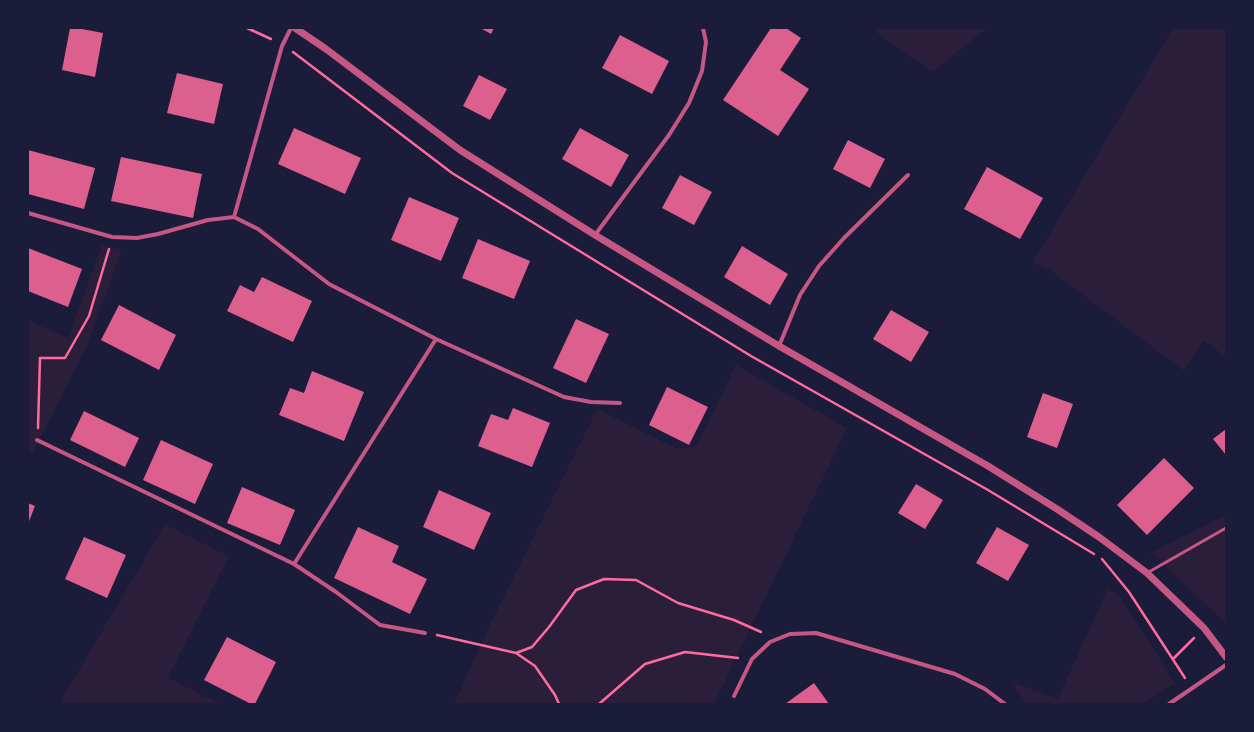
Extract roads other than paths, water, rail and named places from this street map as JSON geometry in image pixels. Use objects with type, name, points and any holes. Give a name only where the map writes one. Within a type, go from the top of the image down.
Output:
[{"type":"street","points":[[234,217],[282,46],[291,28]]},
{"type":"street","points":[[295,28],[326,49],[460,150],[595,235],[779,346],[988,466],[1057,508],[1147,573],[1204,628],[1226,657]]},
{"type":"street","points":[[595,235],[669,135],[689,103],[702,71],[706,42],[703,28]]},
{"type":"street","points":[[779,346],[800,295],[819,266],[844,238],[908,175]]},
{"type":"street","points":[[28,213],[112,237],[136,238],[158,234],[208,220],[234,217],[258,229],[329,284],[436,339],[564,397],[591,402],[620,403]]},
{"type":"street","points":[[294,564],[436,339]]},
{"type":"street","points":[[38,440],[294,564],[336,592],[380,625],[425,633]]},
{"type":"street","points":[[734,696],[752,659],[770,642],[790,634],[816,632],[955,674],[986,689],[1005,704]]},
{"type":"street","points":[[1169,704],[1226,665]]},
{"type":"lane","points":[[1147,573],[1226,528]]}]
